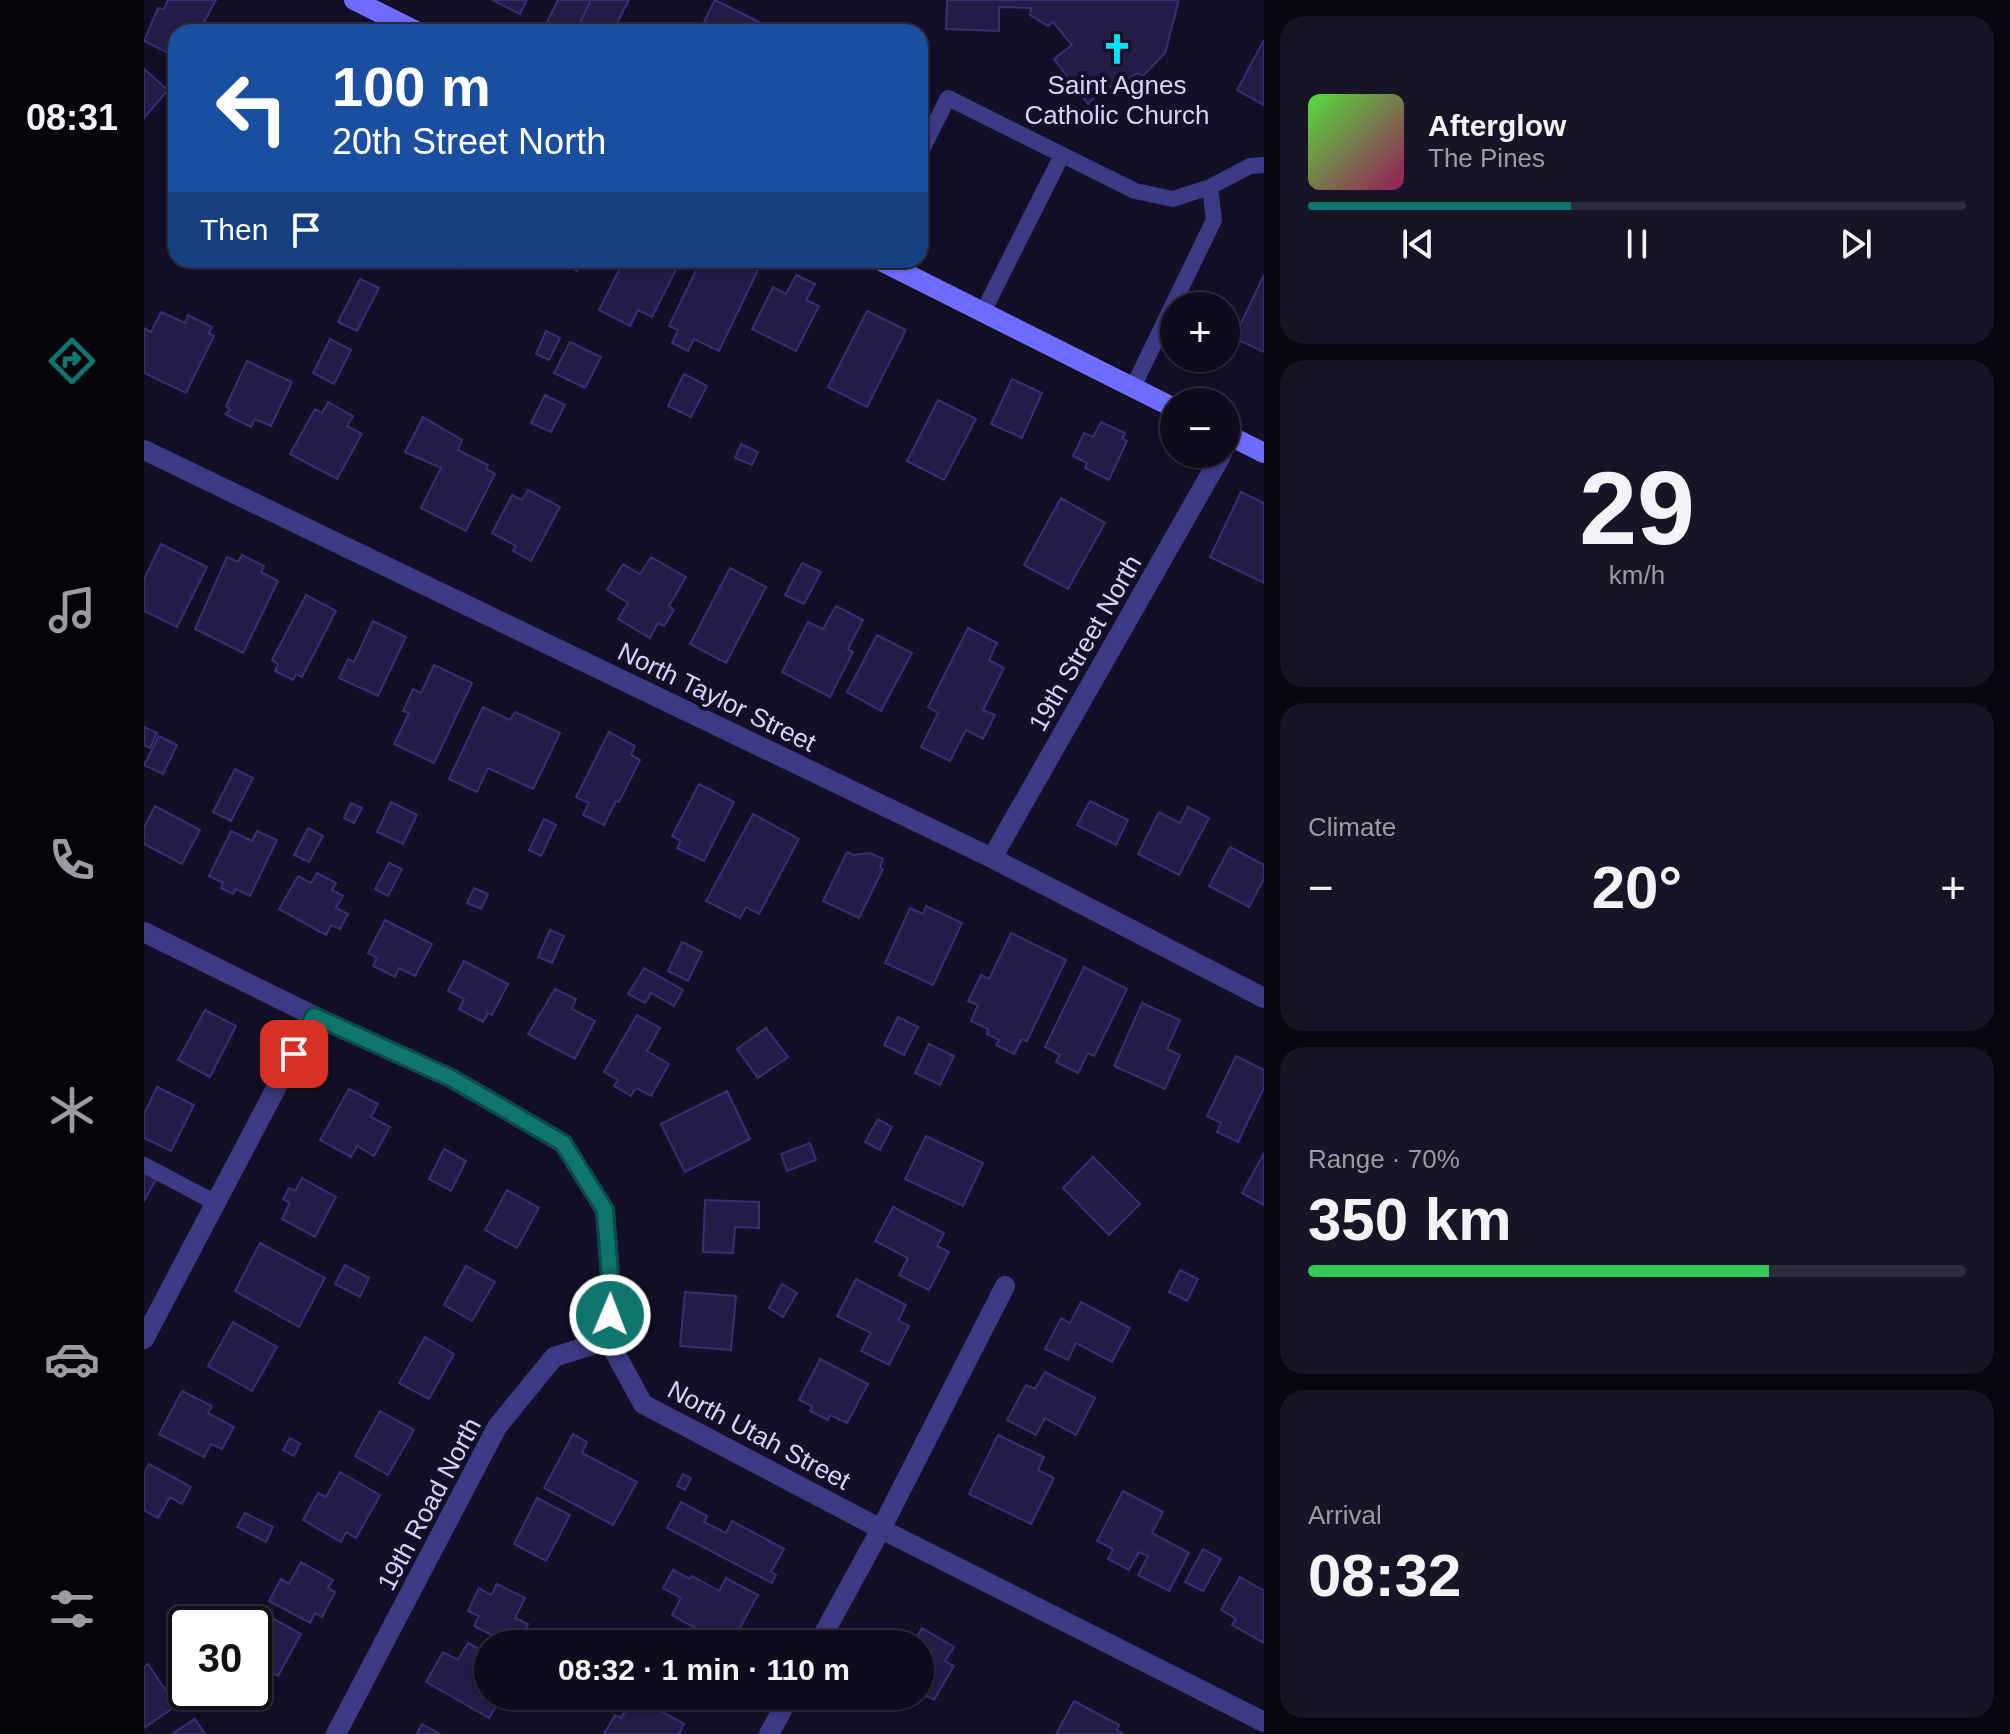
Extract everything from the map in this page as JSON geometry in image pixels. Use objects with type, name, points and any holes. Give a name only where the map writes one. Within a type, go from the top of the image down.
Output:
[{"type":"street","points":[[354,0],[402,24]]},
{"type":"street","points":[[895,268],[1160,401]]},
{"type":"street","points":[[1240,447],[1264,453]]},
{"type":"street","name":"North Taylor Street","points":[[144,450],[992,858],[1264,998]]},
{"type":"street","name":"19th Street North","points":[[992,858],[1212,468]]},
{"type":"street","points":[[144,932],[314,1016],[451,1078],[563,1143],[605,1210],[611,1290],[608,1340]]},
{"type":"street","points":[[144,1339],[314,1016]]},
{"type":"street","points":[[826,1630],[1005,1286]]},
{"type":"street","name":"North Utah Street","points":[[608,1340],[643,1404],[881,1529],[1264,1722]]},
{"type":"street","name":"19th Road North","points":[[336,1734],[497,1427],[554,1357],[608,1340]]},
{"type":"street","points":[[769,1734],[782,1710]]},
{"type":"lane","points":[[928,137],[948,98],[1135,191],[1173,199],[1210,187],[1250,166],[1264,165]]},
{"type":"lane","points":[[983,312],[1062,155]]},
{"type":"lane","points":[[1133,387],[1214,220],[1210,187]]},
{"type":"lane","points":[[144,1165],[216,1203]]},
{"type":"building","points":[[168,0],[216,0],[204,22],[211,24],[168,24],[168,53],[144,41],[158,8],[164,9]]},
{"type":"building","points":[[492,0],[527,0],[520,14]]},
{"type":"building","points":[[558,0],[591,0],[579,24],[546,24]]},
{"type":"building","points":[[591,0],[629,0],[616,24],[579,24]]},
{"type":"building","points":[[715,0],[759,22],[758,24],[703,24]]},
{"type":"building","name":"Saint Agnes Catholic Church","points":[[947,0],[1179,0],[1165,53],[1143,76],[1137,73],[1114,91],[1108,84],[1088,104],[1054,59],[1072,45],[1053,22],[1048,26],[1030,15],[1031,8],[999,7],[999,31],[946,29]]},
{"type":"building","points":[[1264,40],[1264,105],[1237,90]]},
{"type":"building","points":[[144,69],[168,90],[144,118]]},
{"type":"building","points":[[620,268],[677,268],[652,317],[638,310],[630,326],[599,310]]},
{"type":"building","points":[[697,268],[759,268],[719,351],[694,339],[688,351],[672,343],[678,330],[669,326]]},
{"type":"building","points":[[796,275],[815,284],[806,300],[819,306],[796,351],[752,329],[773,287],[786,294]]},
{"type":"building","points":[[1264,275],[1264,352],[1240,341],[1240,325]]},
{"type":"building","points":[[360,279],[379,288],[357,331],[338,322]]},
{"type":"building","points":[[867,311],[906,330],[867,407],[828,387]]},
{"type":"building","points":[[161,312],[185,323],[188,315],[212,327],[209,333],[214,336],[186,393],[144,373],[144,328],[151,332]]},
{"type":"building","points":[[546,331],[560,338],[549,360],[536,354]]},
{"type":"building","points":[[330,339],[351,350],[334,384],[313,373]]},
{"type":"building","points":[[570,342],[601,357],[585,388],[554,373]]},
{"type":"building","points":[[247,361],[292,382],[271,426],[255,419],[251,427],[225,414],[230,410],[226,406]]},
{"type":"building","points":[[684,374],[707,386],[691,417],[668,406]]},
{"type":"building","points":[[1012,379],[1042,393],[1022,438],[991,424]]},
{"type":"building","points":[[545,395],[565,405],[551,432],[531,423]]},
{"type":"building","points":[[938,400],[976,419],[944,480],[907,461]]},
{"type":"building","points":[[328,402],[353,416],[347,426],[362,434],[337,479],[290,454],[315,409],[322,413]]},
{"type":"building","points":[[423,417],[462,440],[458,450],[488,465],[486,469],[495,474],[466,531],[421,508],[441,468],[405,452]]},
{"type":"building","points":[[1101,422],[1125,433],[1122,439],[1127,441],[1109,480],[1085,468],[1087,463],[1073,456],[1084,433],[1093,437]]},
{"type":"building","points":[[741,444],[758,452],[752,465],[735,458]]},
{"type":"building","points":[[528,490],[560,507],[531,561],[513,551],[516,546],[492,533],[512,495],[522,500]]},
{"type":"building","points":[[1241,492],[1264,503],[1264,583],[1210,557]]},
{"type":"building","points":[[1061,498],[1105,523],[1068,589],[1024,565]]},
{"type":"building","points":[[161,544],[207,567],[177,627],[144,611],[144,579]]},
{"type":"building","points":[[242,555],[264,566],[261,572],[278,581],[243,653],[195,629],[227,557],[238,562]]},
{"type":"building","points":[[651,557],[686,577],[669,606],[674,610],[664,626],[658,623],[650,638],[618,619],[628,603],[607,590],[623,564],[640,574]]},
{"type":"building","points":[[802,563],[821,572],[804,604],[785,595]]},
{"type":"building","points":[[730,568],[766,587],[726,663],[690,644]]},
{"type":"building","points":[[306,595],[336,611],[302,677],[296,674],[293,680],[275,671],[278,664],[272,660]]},
{"type":"building","points":[[836,606],[863,620],[848,649],[853,652],[830,697],[782,672],[808,622],[823,629]]},
{"type":"building","points":[[373,621],[406,637],[378,696],[339,678],[348,659],[354,662]]},
{"type":"building","points":[[968,628],[997,643],[989,660],[1004,668],[983,710],[995,715],[983,739],[966,730],[950,761],[921,747],[938,713],[928,707]]},
{"type":"building","points":[[877,635],[912,653],[881,711],[847,692]]},
{"type":"building","points":[[434,665],[472,683],[434,763],[394,744],[409,713],[403,711],[413,689],[421,693]]},
{"type":"building","points":[[483,707],[510,720],[515,712],[560,733],[533,789],[488,768],[477,792],[449,779]]},
{"type":"building","points":[[144,727],[157,733],[150,748],[144,745]]},
{"type":"building","points":[[609,732],[635,746],[631,755],[640,760],[604,825],[583,815],[589,803],[576,797]]},
{"type":"building","points":[[159,736],[177,745],[163,774],[144,765]]},
{"type":"building","points":[[235,769],[253,778],[231,821],[213,812]]},
{"type":"building","points":[[699,784],[734,802],[704,861],[677,848],[681,841],[672,836]]},
{"type":"building","points":[[1090,801],[1128,820],[1116,845],[1077,825]]},
{"type":"building","points":[[391,802],[417,815],[403,844],[377,832]]},
{"type":"building","points":[[351,803],[362,808],[354,823],[344,818]]},
{"type":"building","points":[[155,806],[200,830],[182,864],[144,844],[144,827]]},
{"type":"building","points":[[1188,807],[1209,818],[1179,875],[1138,854],[1159,812],[1180,823]]},
{"type":"building","points":[[753,814],[799,839],[759,914],[746,907],[740,918],[706,901]]},
{"type":"building","points":[[544,819],[556,825],[541,856],[529,850]]},
{"type":"building","points":[[308,828],[323,836],[309,862],[294,855]]},
{"type":"building","points":[[231,831],[252,841],[257,831],[277,840],[250,896],[236,889],[233,894],[221,888],[223,883],[209,876]]},
{"type":"building","points":[[1230,847],[1264,865],[1264,879],[1249,907],[1209,886]]},
{"type":"building","points":[[847,852],[853,855],[870,853],[883,859],[880,867],[883,869],[859,918],[823,901]]},
{"type":"building","points":[[389,863],[402,869],[388,896],[375,889]]},
{"type":"building","points":[[317,873],[336,883],[332,890],[343,896],[336,908],[348,914],[340,929],[331,925],[326,935],[279,909],[298,876],[311,883]]},
{"type":"building","points":[[474,888],[488,894],[481,909],[467,903]]},
{"type":"building","points":[[926,906],[962,923],[933,985],[885,963],[910,908],[923,914]]},
{"type":"building","points":[[385,920],[432,944],[415,976],[399,968],[395,977],[373,966],[377,958],[368,953]]},
{"type":"building","points":[[550,930],[564,936],[552,963],[538,957]]},
{"type":"building","points":[[1011,933],[1066,960],[1027,1041],[1022,1039],[1014,1054],[996,1045],[999,1040],[987,1034],[988,1029],[971,1021],[978,1005],[968,1001],[981,975],[989,979]]},
{"type":"building","points":[[682,942],[702,952],[688,981],[668,971]]},
{"type":"building","points":[[464,961],[508,984],[492,1015],[488,1013],[483,1022],[459,1009],[464,999],[448,991]]},
{"type":"building","points":[[1084,967],[1127,989],[1094,1056],[1088,1053],[1078,1073],[1056,1062],[1060,1055],[1045,1047]]},
{"type":"building","points":[[644,968],[683,990],[674,1006],[651,993],[645,1003],[628,994]]},
{"type":"building","points":[[555,989],[576,999],[572,1009],[595,1021],[575,1059],[528,1034]]},
{"type":"building","points":[[1142,1003],[1180,1020],[1167,1049],[1180,1055],[1165,1089],[1114,1066]]},
{"type":"building","points":[[205,1010],[236,1026],[210,1077],[178,1060]]},
{"type":"building","points":[[637,1015],[660,1028],[647,1051],[669,1064],[651,1096],[636,1088],[631,1096],[614,1086],[618,1080],[604,1072]]},
{"type":"building","points":[[898,1017],[918,1027],[904,1055],[884,1045]]},
{"type":"building","points":[[766,1028],[788,1057],[758,1078],[737,1049]]},
{"type":"building","points":[[929,1044],[954,1056],[940,1085],[915,1073]]},
{"type":"building","points":[[1236,1056],[1264,1070],[1264,1088],[1238,1142],[1217,1132],[1221,1123],[1207,1116]]},
{"type":"building","points":[[157,1087],[194,1105],[171,1151],[144,1138],[144,1114]]},
{"type":"building","points":[[349,1089],[378,1104],[371,1117],[390,1127],[374,1156],[357,1146],[351,1157],[320,1140]]},
{"type":"building","points":[[727,1091],[750,1139],[685,1172],[661,1124]]},
{"type":"building","points":[[878,1119],[892,1127],[880,1150],[865,1142]]},
{"type":"building","points":[[926,1136],[983,1163],[963,1206],[905,1179]]},
{"type":"building","points":[[810,1143],[816,1160],[787,1171],[781,1154]]},
{"type":"building","points":[[444,1149],[466,1161],[451,1191],[429,1179]]},
{"type":"building","points":[[1264,1153],[1264,1205],[1242,1193]]},
{"type":"building","points":[[1093,1157],[1140,1204],[1109,1235],[1063,1188]]},
{"type":"building","points":[[144,1171],[157,1178],[144,1201]]},
{"type":"building","points":[[302,1178],[336,1197],[315,1237],[282,1219],[290,1203],[283,1199],[289,1188],[295,1191]]},
{"type":"building","points":[[507,1190],[539,1208],[517,1248],[485,1230]]},
{"type":"building","points":[[705,1200],[759,1202],[759,1228],[735,1227],[733,1253],[703,1252]]},
{"type":"building","points":[[893,1207],[944,1233],[937,1246],[949,1252],[929,1290],[899,1275],[908,1258],[875,1241]]},
{"type":"building","points":[[260,1243],[325,1278],[299,1327],[235,1291]]},
{"type":"building","points":[[345,1265],[369,1278],[360,1297],[335,1284]]},
{"type":"building","points":[[466,1266],[495,1282],[472,1321],[444,1305]]},
{"type":"building","points":[[1180,1270],[1198,1279],[1187,1301],[1169,1292]]},
{"type":"building","points":[[856,1279],[906,1305],[898,1321],[909,1326],[889,1365],[861,1351],[871,1333],[837,1316]]},
{"type":"building","points":[[782,1284],[797,1293],[783,1317],[769,1308]]},
{"type":"building","points":[[685,1292],[736,1296],[731,1350],[680,1346]]},
{"type":"building","points":[[1081,1302],[1130,1328],[1112,1362],[1076,1343],[1068,1360],[1045,1349],[1061,1318],[1070,1323]]},
{"type":"building","points":[[233,1322],[277,1347],[252,1391],[208,1366]]},
{"type":"building","points":[[425,1337],[454,1354],[429,1399],[399,1383]]},
{"type":"building","points":[[820,1359],[868,1384],[847,1423],[830,1415],[828,1420],[810,1411],[812,1406],[799,1400]]},
{"type":"building","points":[[1045,1372],[1095,1398],[1076,1435],[1045,1418],[1036,1435],[1007,1420],[1026,1385],[1035,1389]]},
{"type":"building","points":[[182,1391],[212,1406],[208,1413],[234,1427],[222,1449],[211,1444],[204,1457],[159,1434]]},
{"type":"building","points":[[380,1411],[414,1430],[388,1475],[355,1456]]},
{"type":"building","points":[[573,1434],[587,1442],[582,1453],[637,1482],[613,1525],[544,1488]]},
{"type":"building","points":[[998,1435],[1044,1457],[1038,1470],[1054,1478],[1031,1524],[969,1494]]},
{"type":"building","points":[[290,1438],[300,1444],[294,1456],[283,1450]]},
{"type":"building","points":[[149,1464],[191,1487],[182,1504],[170,1497],[158,1518],[144,1510],[144,1473]]},
{"type":"building","points":[[340,1472],[380,1495],[356,1538],[346,1532],[341,1542],[303,1520],[318,1493],[326,1497]]},
{"type":"building","points":[[683,1474],[691,1478],[685,1490],[677,1486]]},
{"type":"building","points":[[1123,1491],[1163,1512],[1152,1533],[1189,1553],[1169,1591],[1138,1575],[1148,1556],[1139,1552],[1129,1570],[1108,1559],[1113,1549],[1097,1541]]},
{"type":"building","points":[[537,1498],[570,1515],[546,1561],[514,1544]]},
{"type":"building","points":[[681,1502],[707,1516],[704,1522],[726,1533],[732,1521],[784,1549],[771,1572],[776,1575],[772,1583],[667,1528]]},
{"type":"building","points":[[245,1513],[273,1527],[266,1542],[237,1527]]},
{"type":"building","points":[[1203,1549],[1221,1559],[1203,1591],[1185,1582]]},
{"type":"building","points":[[301,1562],[333,1580],[328,1588],[335,1592],[322,1617],[315,1613],[310,1623],[269,1601],[281,1579],[289,1584]]},
{"type":"building","points":[[673,1570],[690,1579],[692,1576],[719,1591],[726,1578],[758,1595],[739,1630],[699,1630],[672,1615],[681,1598],[663,1588]]},
{"type":"building","points":[[1240,1577],[1264,1591],[1264,1643],[1232,1625],[1236,1619],[1221,1610]]},
{"type":"building","points":[[497,1584],[525,1598],[515,1618],[528,1624],[525,1630],[482,1630],[474,1626],[479,1616],[468,1611],[479,1588],[491,1595]]},
{"type":"building","points":[[272,1618],[301,1634],[278,1676],[272,1673]]},
{"type":"building","points":[[934,1635],[954,1647],[945,1661],[954,1666],[934,1700]]},
{"type":"building","points":[[468,1643],[474,1646],[474,1709],[426,1682],[443,1652],[458,1660]]},
{"type":"building","points":[[148,1664],[168,1694],[170,1710],[144,1728],[144,1667]]},
{"type":"building","points":[[1074,1701],[1119,1725],[1117,1730],[1124,1734],[1056,1734]]},
{"type":"building","points":[[475,1710],[494,1710],[489,1718]]},
{"type":"building","points":[[626,1710],[659,1710],[684,1724],[679,1734],[604,1734],[615,1715],[621,1718]]},
{"type":"building","points":[[195,1719],[205,1734],[172,1734]]},
{"type":"building","points":[[422,1724],[440,1734],[417,1734]]},
{"type":"place","name":"Saint Agnes Catholic Church","points":[[1117,49]]},
{"type":"route","points":[[294,1054],[314,1016],[451,1078],[563,1143],[605,1210],[610,1315]]}]
